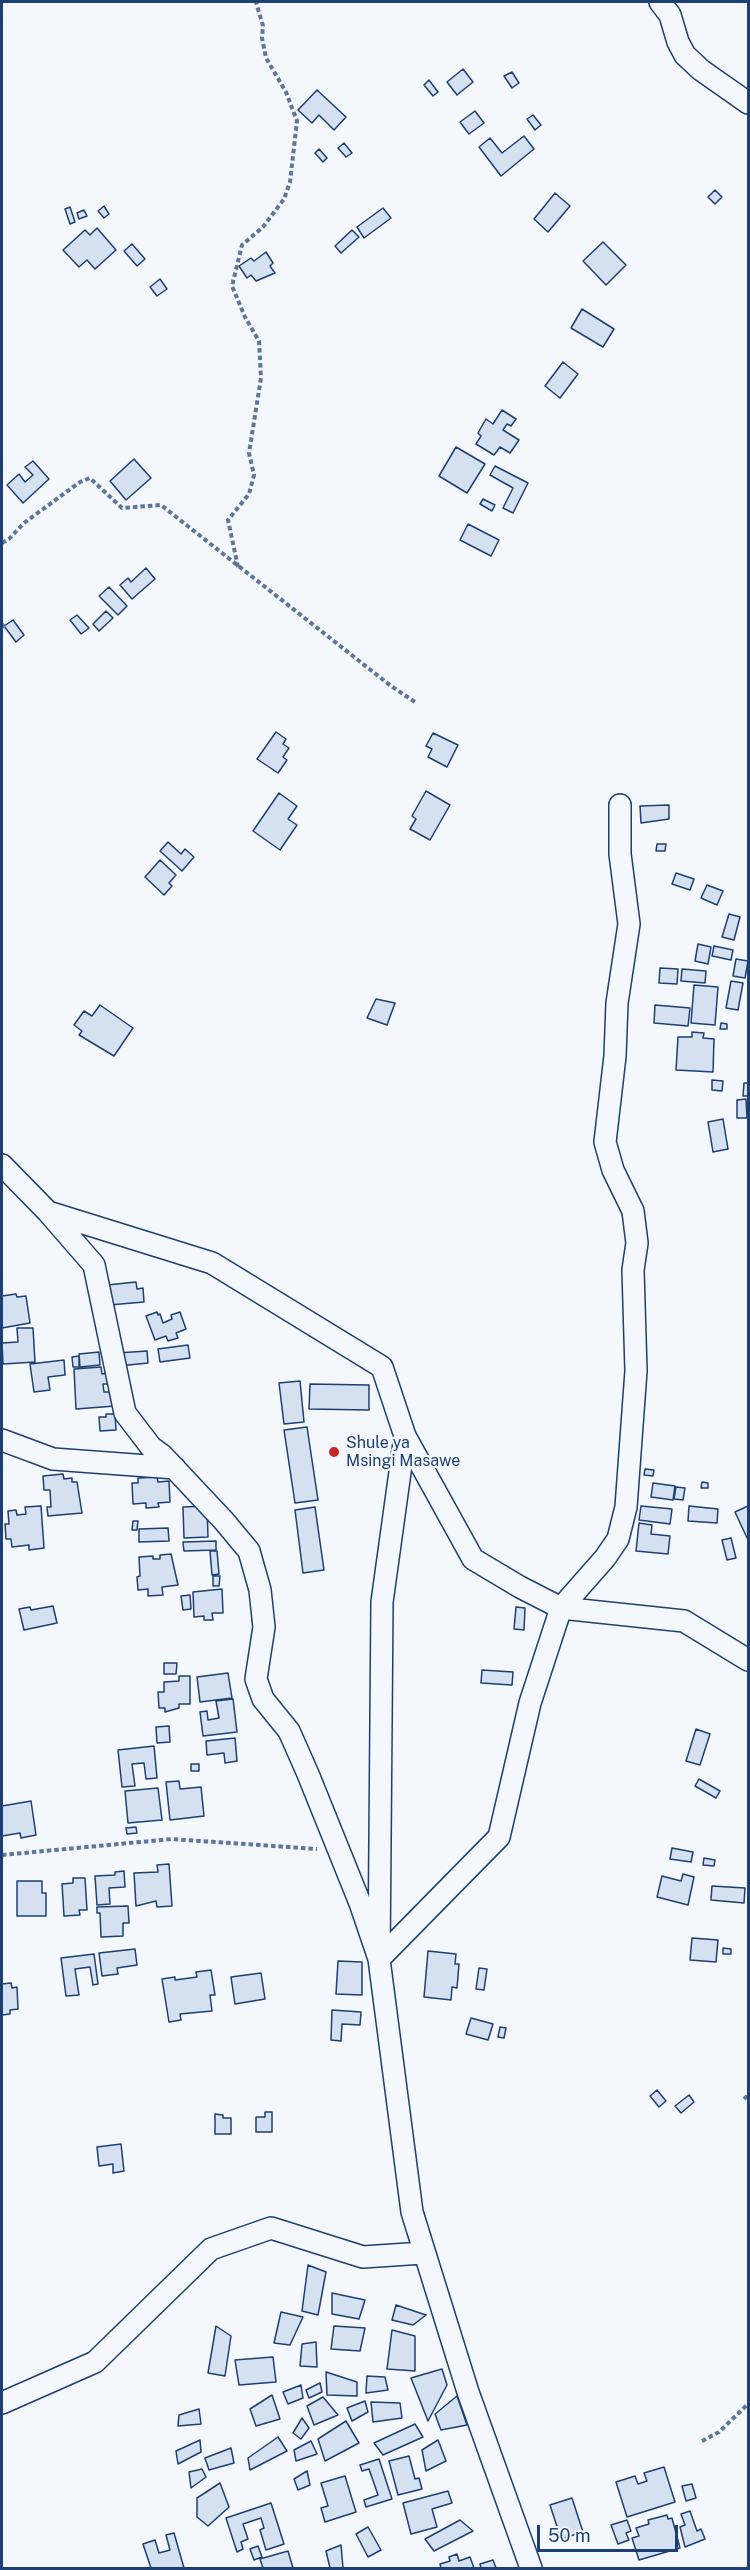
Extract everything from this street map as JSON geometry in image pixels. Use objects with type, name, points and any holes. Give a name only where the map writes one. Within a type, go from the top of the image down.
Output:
[{"type":"street","points":[[660,2],[670,15],[678,42],[686,55],[701,70],[748,103]]},
{"type":"street","points":[[379,1959],[499,1837],[530,1703],[561,1608],[605,1558],[618,1539],[626,1507],[636,1371],[633,1270],[637,1243],[633,1211],[613,1170],[605,1142],[615,1056],[617,1003],[629,924],[620,854],[620,805]]},
{"type":"street","points":[[2,1165],[48,1212],[94,1265],[125,1413],[151,1447],[175,1468],[249,1551],[260,1590],[264,1628],[256,1679],[263,1699],[289,1731],[360,1903],[379,1959]]},
{"type":"street","points":[[48,1212],[212,1263],[382,1367],[405,1436],[473,1559],[561,1608],[684,1621],[748,1660]]},
{"type":"street","points":[[405,1436],[382,1602],[379,1959],[412,2212],[468,2392],[531,2568]]},
{"type":"street","points":[[2,1440],[53,1459],[175,1468]]},
{"type":"street","points":[[2,2403],[95,2362],[211,2249],[271,2228],[363,2257],[423,2253]]},
{"type":"path","points":[[238,567],[228,520],[249,494],[254,475],[249,453],[261,378],[259,341],[245,317],[232,286],[242,245],[263,227],[284,199],[290,182],[297,121],[286,92],[266,58],[262,38],[263,26],[256,2]]},
{"type":"path","points":[[2,543],[33,516],[80,482],[90,478],[122,508],[161,505],[391,686],[415,702]]},
{"type":"path","points":[[2,1856],[172,1839],[339,1850]]},
{"type":"path","points":[[744,2099],[748,2096]]},
{"type":"path","points":[[702,2441],[719,2432],[748,2404]]},
{"type":"building","points":[[463,69],[473,82],[457,95],[447,82]]},
{"type":"building","points":[[512,72],[519,83],[512,88],[504,76]]},
{"type":"building","points":[[429,80],[438,92],[433,96],[424,85]]},
{"type":"building","points":[[317,90],[346,117],[334,130],[319,115],[312,123],[298,110]]},
{"type":"building","points":[[475,111],[484,123],[469,134],[460,122]]},
{"type":"building","points":[[533,115],[541,125],[535,130],[527,119]]},
{"type":"building","points":[[524,136],[534,149],[501,176],[479,147],[490,138],[502,153]]},
{"type":"building","points":[[344,143],[352,153],[346,157],[338,148]]},
{"type":"building","points":[[319,149],[327,158],[323,162],[315,153]]},
{"type":"building","points":[[715,190],[722,197],[715,204],[708,197]]},
{"type":"building","points":[[555,193],[570,206],[548,232],[534,219]]},
{"type":"building","points":[[104,206],[109,214],[104,218],[98,211]]},
{"type":"building","points":[[70,207],[75,222],[70,224],[65,209]]},
{"type":"building","points":[[383,208],[391,218],[364,238],[357,227]]},
{"type":"building","points":[[84,210],[87,216],[79,219],[77,213]]},
{"type":"building","points":[[97,228],[116,250],[95,269],[87,260],[79,267],[63,250],[85,230],[90,235]]},
{"type":"building","points":[[352,230],[359,237],[341,253],[335,246]]},
{"type":"building","points":[[603,242],[626,265],[606,285],[583,261]]},
{"type":"building","points":[[132,244],[145,259],[137,266],[124,251]]},
{"type":"building","points":[[266,252],[273,263],[270,266],[275,273],[256,281],[251,275],[247,278],[239,266],[251,258],[254,261]]},
{"type":"building","points":[[160,279],[167,289],[157,296],[150,287]]},
{"type":"building","points":[[582,309],[614,329],[603,347],[571,328]]},
{"type":"building","points":[[563,362],[578,374],[560,398],[545,386]]},
{"type":"building","points":[[502,410],[516,419],[511,426],[507,424],[503,430],[519,440],[510,453],[500,447],[494,455],[476,444],[481,436],[478,433],[486,419],[493,424]]},
{"type":"building","points":[[456,447],[485,464],[467,493],[439,476]]},
{"type":"building","points":[[134,459],[151,478],[126,500],[110,481]]},
{"type":"building","points":[[33,461],[49,479],[23,503],[7,485],[19,474],[25,482],[33,475],[25,467]]},
{"type":"building","points":[[495,466],[528,483],[513,513],[503,508],[513,488],[490,475]]},
{"type":"building","points":[[483,499],[495,505],[492,511],[480,504]]},
{"type":"building","points":[[468,524],[499,540],[491,556],[460,540]]},
{"type":"building","points":[[146,568],[155,579],[132,599],[120,585],[128,578],[131,582]]},
{"type":"building","points":[[109,587],[127,606],[118,615],[99,596]]},
{"type":"building","points":[[106,611],[113,618],[99,631],[93,624]]},
{"type":"building","points":[[77,615],[89,628],[81,634],[70,620]]},
{"type":"building","points":[[13,620],[24,635],[16,642],[4,626]]},
{"type":"building","points":[[276,732],[286,739],[283,744],[289,748],[283,757],[287,760],[278,773],[257,759]]},
{"type":"building","points":[[433,733],[458,745],[447,767],[428,757],[432,749],[426,746]]},
{"type":"building","points":[[426,791],[450,805],[430,840],[410,829],[416,819],[412,816]]},
{"type":"building","points":[[279,793],[297,806],[288,819],[297,825],[280,850],[253,831]]},
{"type":"building","points":[[669,805],[669,819],[641,823],[640,806]]},
{"type":"building","points":[[168,842],[181,854],[185,849],[194,857],[182,871],[160,851]]},
{"type":"building","points":[[657,844],[666,844],[665,851],[656,851]]},
{"type":"building","points":[[160,860],[176,875],[169,883],[172,886],[164,895],[145,877]]},
{"type":"building","points":[[676,873],[694,879],[690,890],[672,884]]},
{"type":"building","points":[[707,885],[723,891],[717,905],[701,898]]},
{"type":"building","points":[[729,914],[740,917],[734,940],[722,937]]},
{"type":"building","points":[[698,944],[711,947],[708,964],[695,961]]},
{"type":"building","points":[[714,946],[733,950],[731,960],[712,956]]},
{"type":"building","points":[[736,959],[748,961],[745,978],[733,976]]},
{"type":"building","points":[[660,968],[678,969],[677,984],[659,983]]},
{"type":"building","points":[[682,969],[706,971],[705,983],[681,981]]},
{"type":"building","points":[[731,981],[743,983],[738,1010],[726,1008]]},
{"type":"building","points":[[694,985],[718,987],[715,1025],[691,1023]]},
{"type":"building","points":[[376,999],[395,1003],[387,1025],[367,1018]]},
{"type":"building","points":[[100,1005],[133,1028],[114,1056],[79,1035],[82,1031],[74,1025],[84,1011],[92,1016]]},
{"type":"building","points":[[655,1005],[690,1008],[688,1026],[654,1023]]},
{"type":"building","points":[[721,1023],[727,1024],[727,1029],[720,1029]]},
{"type":"building","points":[[692,1032],[704,1033],[703,1038],[714,1039],[713,1072],[676,1070],[678,1037],[692,1037]]},
{"type":"building","points":[[712,1080],[723,1081],[722,1091],[712,1090]]},
{"type":"building","points":[[744,1083],[748,1083],[748,1096],[743,1096]]},
{"type":"building","points":[[746,1099],[747,1118],[737,1118],[737,1100]]},
{"type":"building","points":[[723,1119],[728,1149],[713,1152],[708,1122]]},
{"type":"building","points":[[136,1282],[137,1289],[143,1288],[144,1302],[109,1305],[107,1285]]},
{"type":"building","points":[[16,1294],[17,1297],[26,1296],[30,1323],[2,1328],[2,1296]]},
{"type":"building","points":[[157,1312],[163,1323],[172,1319],[171,1315],[180,1312],[186,1329],[176,1333],[178,1338],[168,1341],[166,1336],[155,1340],[146,1316]]},
{"type":"building","points":[[17,1328],[33,1328],[35,1362],[3,1364],[2,1343],[18,1342]]},
{"type":"building","points":[[188,1345],[190,1358],[160,1362],[158,1349]]},
{"type":"building","points":[[147,1351],[148,1363],[119,1366],[117,1353]]},
{"type":"building","points":[[99,1352],[100,1365],[80,1367],[79,1354]]},
{"type":"building","points":[[79,1356],[79,1367],[73,1367],[72,1357]]},
{"type":"building","points":[[64,1360],[65,1375],[48,1377],[50,1390],[34,1392],[30,1364]]},
{"type":"building","points":[[101,1367],[102,1374],[108,1373],[108,1384],[103,1384],[104,1392],[114,1392],[115,1406],[76,1409],[74,1369]]},
{"type":"building","points":[[300,1381],[304,1422],[284,1424],[279,1383]]},
{"type":"building","points":[[310,1384],[369,1385],[369,1410],[309,1409]]},
{"type":"building","points":[[106,1414],[115,1414],[116,1430],[100,1431],[99,1417],[106,1417]]},
{"type":"building","points":[[307,1427],[318,1500],[295,1503],[284,1430]]},
{"type":"building","points":[[645,1469],[654,1470],[653,1476],[644,1475]]},
{"type":"building","points":[[63,1474],[64,1479],[72,1478],[72,1482],[77,1482],[82,1513],[48,1516],[47,1507],[51,1507],[50,1490],[44,1490],[43,1476]]},
{"type":"building","points":[[157,1477],[158,1482],[169,1481],[170,1502],[158,1503],[159,1507],[146,1508],[146,1503],[133,1504],[132,1483],[138,1483],[138,1478]]},
{"type":"building","points":[[702,1482],[708,1483],[708,1488],[701,1488]]},
{"type":"building","points":[[653,1483],[675,1486],[673,1500],[651,1497]]},
{"type":"building","points":[[676,1487],[685,1488],[683,1500],[674,1499]]},
{"type":"building","points":[[41,1506],[44,1548],[29,1550],[29,1545],[12,1547],[11,1539],[6,1539],[5,1524],[9,1524],[8,1511],[16,1510],[17,1515],[26,1514],[25,1507]]},
{"type":"building","points":[[207,1506],[208,1537],[184,1538],[183,1507]]},
{"type":"building","points":[[641,1506],[672,1509],[670,1524],[639,1520]]},
{"type":"building","points":[[689,1506],[718,1509],[717,1523],[688,1521]]},
{"type":"building","points":[[748,1506],[748,1540],[735,1512]]},
{"type":"building","points":[[315,1507],[324,1570],[303,1573],[295,1510]]},
{"type":"building","points":[[133,1521],[138,1521],[137,1530],[132,1530]]},
{"type":"building","points":[[639,1523],[652,1525],[651,1534],[670,1536],[668,1554],[636,1551]]},
{"type":"building","points":[[168,1528],[169,1541],[139,1542],[139,1529]]},
{"type":"building","points":[[731,1538],[736,1558],[727,1560],[722,1540]]},
{"type":"building","points":[[216,1541],[216,1550],[184,1551],[183,1542]]},
{"type":"building","points":[[210,1551],[217,1551],[219,1574],[212,1575]]},
{"type":"building","points":[[171,1554],[178,1585],[162,1587],[163,1595],[148,1596],[148,1589],[138,1590],[139,1557],[153,1556],[153,1559],[160,1559],[160,1555]]},
{"type":"building","points":[[213,1576],[220,1576],[219,1586],[213,1586]]},
{"type":"building","points":[[222,1589],[223,1613],[212,1613],[213,1620],[204,1620],[204,1616],[194,1617],[193,1592]]},
{"type":"building","points":[[190,1595],[191,1609],[183,1610],[181,1596]]},
{"type":"building","points":[[53,1606],[57,1623],[24,1630],[19,1609],[30,1607],[31,1610]]},
{"type":"building","points":[[516,1607],[525,1608],[524,1630],[514,1629]]},
{"type":"building","points":[[164,1663],[177,1663],[176,1674],[164,1674]]},
{"type":"building","points":[[482,1670],[513,1672],[512,1685],[481,1683]]},
{"type":"building","points":[[228,1673],[232,1698],[200,1702],[197,1677]]},
{"type":"building","points":[[179,1676],[190,1676],[190,1704],[179,1704],[179,1708],[165,1712],[165,1708],[159,1708],[158,1692],[164,1692],[164,1682],[179,1681]]},
{"type":"building","points":[[233,1699],[237,1732],[203,1736],[200,1712],[207,1711],[208,1720],[219,1718],[216,1701]]},
{"type":"building","points":[[169,1726],[170,1742],[157,1743],[156,1727]]},
{"type":"building","points":[[696,1729],[710,1734],[700,1765],[686,1761]]},
{"type":"building","points":[[235,1738],[237,1761],[225,1763],[224,1753],[207,1755],[206,1741]]},
{"type":"building","points":[[154,1746],[157,1778],[146,1779],[144,1763],[132,1764],[135,1786],[122,1787],[118,1750]]},
{"type":"building","points":[[191,1764],[199,1764],[199,1771],[191,1771]]},
{"type":"building","points":[[699,1779],[720,1791],[716,1798],[695,1786]]},
{"type":"building","points":[[179,1781],[180,1789],[201,1787],[204,1816],[170,1820],[166,1782]]},
{"type":"building","points":[[158,1788],[162,1820],[128,1823],[125,1791]]},
{"type":"building","points":[[31,1801],[36,1835],[21,1838],[20,1833],[2,1836],[2,1806]]},
{"type":"building","points":[[136,1827],[137,1833],[127,1834],[126,1828]]},
{"type":"building","points":[[672,1848],[693,1852],[691,1862],[670,1859]]},
{"type":"building","points":[[704,1858],[715,1860],[714,1866],[703,1865]]},
{"type":"building","points":[[169,1864],[172,1906],[157,1907],[156,1901],[136,1906],[134,1873],[158,1872],[157,1865]]},
{"type":"building","points":[[124,1871],[125,1887],[109,1888],[110,1904],[97,1905],[95,1876],[115,1875],[115,1872]]},
{"type":"building","points":[[683,1874],[694,1877],[688,1905],[657,1897],[662,1876],[681,1881]]},
{"type":"building","points":[[73,1878],[85,1878],[87,1910],[79,1910],[80,1915],[64,1916],[62,1884],[73,1883]]},
{"type":"building","points":[[17,1881],[42,1881],[42,1893],[46,1893],[46,1916],[17,1916]]},
{"type":"building","points":[[712,1886],[745,1888],[744,1903],[711,1900]]},
{"type":"building","points":[[128,1906],[129,1923],[123,1923],[123,1936],[101,1937],[100,1913],[97,1913],[97,1907]]},
{"type":"building","points":[[692,1938],[718,1940],[716,1962],[690,1960]]},
{"type":"building","points":[[723,1948],[731,1949],[731,1954],[723,1954]]},
{"type":"building","points":[[135,1949],[137,1965],[117,1968],[118,1974],[102,1976],[99,1953]]},
{"type":"building","points":[[428,1951],[456,1954],[455,1964],[459,1964],[457,1988],[452,1987],[451,2000],[424,1997]]},
{"type":"building","points":[[94,1954],[98,1984],[93,1985],[90,1967],[75,1969],[79,1995],[66,1996],[61,1958]]},
{"type":"building","points":[[338,1961],[362,1962],[362,1995],[336,1994]]},
{"type":"building","points":[[479,1968],[487,1969],[484,1990],[476,1989]]},
{"type":"building","points":[[211,1970],[215,1995],[210,1995],[212,2011],[180,2014],[181,2020],[169,2022],[162,1979],[197,1977],[196,1972]]},
{"type":"building","points":[[261,1973],[265,1999],[235,2004],[231,1977]]},
{"type":"building","points":[[11,1983],[12,1988],[17,1987],[18,2009],[10,2010],[10,2014],[2,2015],[2,1984]]},
{"type":"building","points":[[332,2010],[361,2012],[360,2025],[342,2024],[341,2041],[331,2040]]},
{"type":"building","points":[[471,2018],[493,2024],[488,2040],[466,2034]]},
{"type":"building","points":[[500,2027],[506,2028],[504,2038],[498,2037]]},
{"type":"building","points":[[657,2090],[666,2101],[659,2107],[650,2096]]},
{"type":"building","points":[[689,2095],[694,2102],[681,2113],[675,2106]]},
{"type":"building","points":[[265,2112],[272,2112],[272,2132],[256,2132],[256,2117],[265,2117]]},
{"type":"building","points":[[215,2114],[223,2115],[223,2118],[231,2118],[231,2134],[215,2134]]},
{"type":"building","points":[[121,2144],[124,2171],[113,2173],[113,2164],[99,2166],[97,2147]]},
{"type":"building","points":[[308,2265],[326,2272],[318,2315],[302,2311]]},
{"type":"building","points":[[332,2293],[365,2300],[359,2319],[332,2314]]},
{"type":"building","points":[[396,2305],[426,2315],[413,2325],[392,2320]]},
{"type":"building","points":[[281,2312],[303,2317],[290,2345],[274,2343]]},
{"type":"building","points":[[216,2326],[231,2336],[225,2376],[208,2373]]},
{"type":"building","points":[[334,2326],[365,2328],[360,2351],[331,2349]]},
{"type":"building","points":[[392,2330],[415,2336],[415,2371],[387,2369]]},
{"type":"building","points":[[316,2342],[317,2367],[300,2366],[302,2344]]},
{"type":"building","points":[[273,2357],[276,2382],[239,2385],[235,2360]]},
{"type":"building","points":[[442,2369],[447,2385],[428,2421],[411,2378]]},
{"type":"building","points":[[326,2372],[357,2382],[357,2396],[327,2395]]},
{"type":"building","points":[[367,2376],[385,2377],[388,2390],[366,2393]]},
{"type":"building","points":[[320,2383],[322,2392],[309,2398],[306,2390]]},
{"type":"building","points":[[301,2385],[303,2398],[288,2404],[283,2392]]},
{"type":"building","points":[[272,2395],[280,2419],[256,2426],[250,2409]]},
{"type":"building","points":[[457,2396],[467,2425],[441,2430],[435,2414]]},
{"type":"building","points":[[323,2397],[338,2415],[314,2425],[307,2406]]},
{"type":"building","points":[[365,2401],[368,2412],[352,2421],[347,2408]]},
{"type":"building","points":[[371,2402],[400,2403],[402,2418],[373,2422]]},
{"type":"building","points":[[199,2409],[201,2424],[178,2426],[179,2415]]},
{"type":"building","points":[[302,2418],[309,2428],[301,2439],[293,2433]]},
{"type":"building","points":[[346,2421],[359,2443],[325,2461],[318,2439]]},
{"type":"building","points":[[415,2424],[423,2437],[383,2455],[374,2443]]},
{"type":"building","points":[[278,2437],[287,2451],[250,2470],[248,2458]]},
{"type":"building","points":[[200,2440],[201,2452],[178,2464],[176,2451]]},
{"type":"building","points":[[438,2440],[446,2461],[426,2471],[422,2450]]},
{"type":"building","points":[[311,2441],[317,2454],[296,2461],[294,2450]]},
{"type":"building","points":[[231,2448],[234,2463],[209,2470],[205,2458]]},
{"type":"building","points":[[409,2456],[415,2479],[419,2478],[422,2489],[398,2495],[389,2461]]},
{"type":"building","points":[[379,2459],[392,2499],[366,2507],[364,2500],[378,2495],[369,2469],[362,2471],[360,2465]]},
{"type":"building","points":[[664,2467],[675,2502],[627,2517],[616,2482],[635,2476],[638,2484],[647,2481],[644,2473]]},
{"type":"building","points":[[202,2469],[206,2477],[191,2488],[189,2472]]},
{"type":"building","points":[[307,2471],[310,2485],[298,2490],[294,2479]]},
{"type":"building","points":[[345,2476],[356,2512],[325,2522],[321,2508],[328,2506],[321,2483]]},
{"type":"building","points":[[220,2483],[229,2507],[208,2526],[197,2517],[197,2498]]},
{"type":"building","points":[[692,2484],[696,2498],[686,2501],[682,2486]]},
{"type":"building","points":[[448,2491],[452,2503],[432,2509],[437,2527],[411,2534],[403,2503]]},
{"type":"building","points":[[572,2498],[583,2532],[561,2539],[550,2505]]},
{"type":"building","points":[[271,2503],[284,2544],[266,2550],[260,2530],[264,2528],[261,2518],[243,2524],[248,2539],[241,2542],[243,2549],[237,2552],[226,2518]]},
{"type":"building","points":[[690,2511],[697,2531],[701,2529],[705,2539],[685,2547],[680,2527],[685,2525],[681,2514]]},
{"type":"building","points":[[667,2515],[668,2519],[672,2518],[680,2548],[639,2560],[632,2538],[639,2536],[636,2528],[649,2524],[648,2520]]},
{"type":"building","points":[[460,2520],[473,2531],[434,2551],[425,2539]]},
{"type":"building","points":[[627,2520],[631,2531],[626,2533],[629,2540],[618,2544],[611,2525]]},
{"type":"building","points":[[368,2527],[381,2550],[368,2557],[356,2534]]},
{"type":"building","points":[[174,2533],[184,2568],[151,2568],[143,2544],[155,2540],[159,2553],[170,2550],[166,2535]]},
{"type":"building","points":[[341,2545],[343,2568],[330,2568],[326,2551]]},
{"type":"building","points":[[258,2546],[262,2557],[254,2560],[250,2549]]},
{"type":"building","points":[[288,2551],[293,2568],[263,2568],[260,2559]]},
{"type":"building","points":[[457,2554],[459,2561],[470,2557],[474,2568],[441,2568],[440,2564],[450,2561],[449,2557]]},
{"type":"building","points":[[493,2560],[496,2568],[481,2568],[480,2564]]},
{"type":"place","name":"Shule ya Msingi Masawe","points":[[334,1452]]}]
